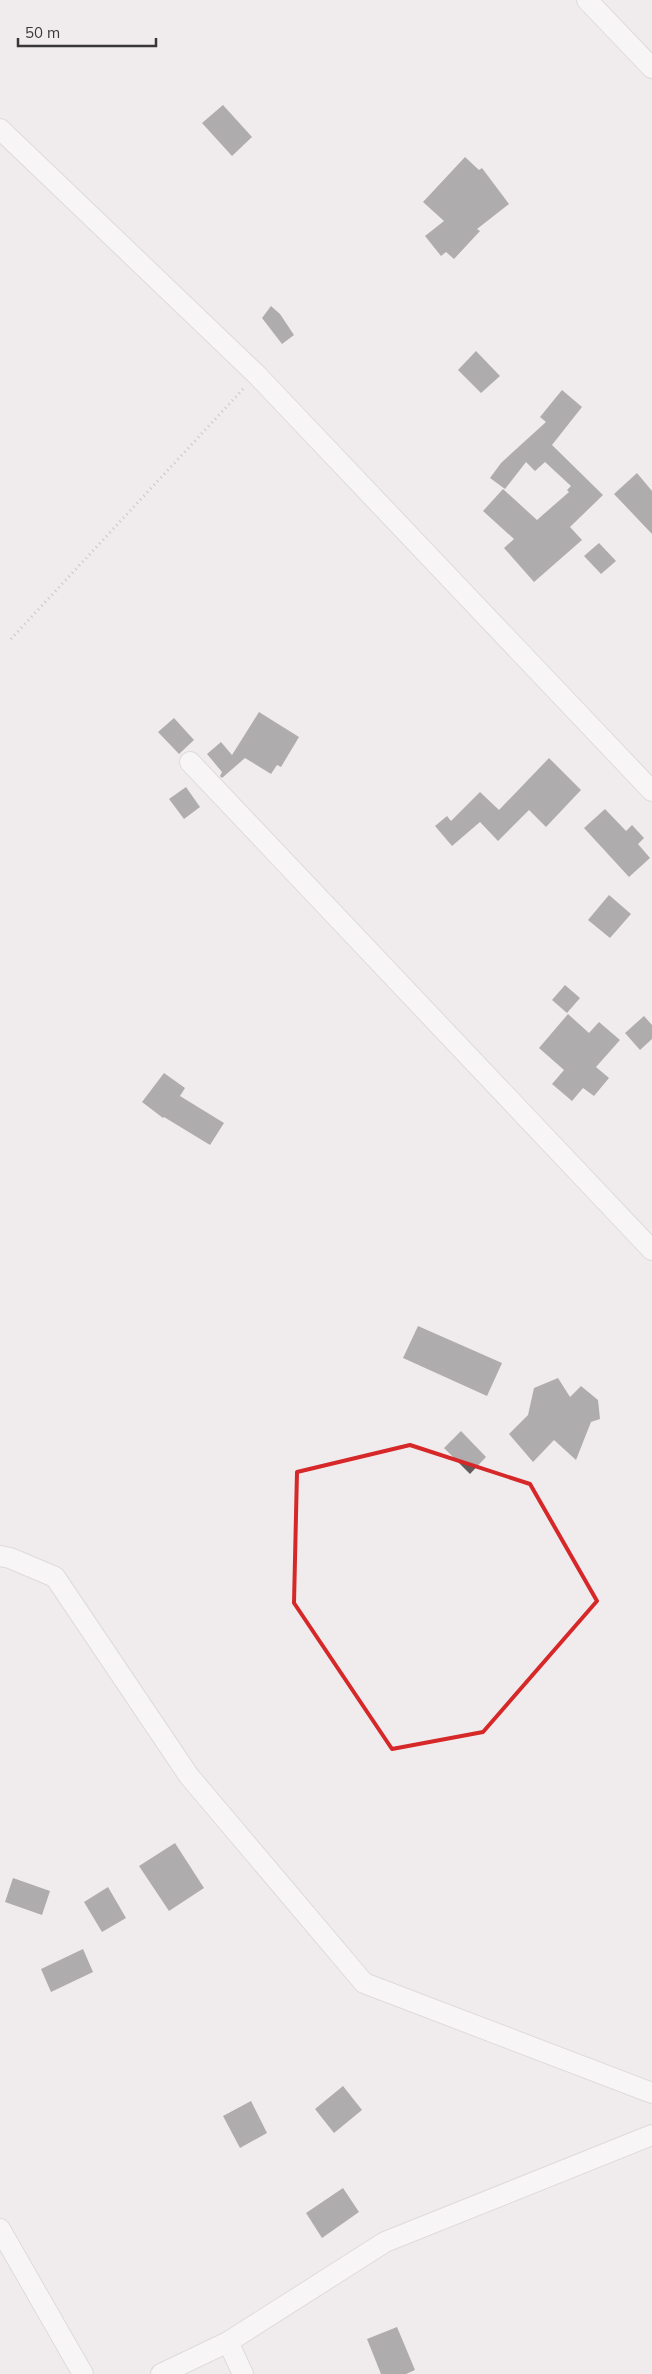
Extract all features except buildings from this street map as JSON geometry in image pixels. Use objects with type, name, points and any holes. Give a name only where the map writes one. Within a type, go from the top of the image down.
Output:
[{"type":"street","points":[[587,0],[652,68]]},
{"type":"street","points":[[0,129],[256,374],[652,791]]},
{"type":"street","points":[[190,762],[652,1250]]},
{"type":"street","points":[[0,1556],[10,1558],[55,1577],[189,1776],[364,1983],[652,2093]]},
{"type":"street","points":[[161,2374],[228,2342],[386,2242],[652,2135]]},
{"type":"street","points":[[0,2229],[83,2374]]},
{"type":"street","points":[[228,2342],[243,2374]]},
{"type":"path","points":[[11,639],[256,374]]},
{"type":"highlighted area","points":[[410,1445],[530,1484],[597,1601],[483,1732],[392,1749],[294,1603],[297,1472]]}]
